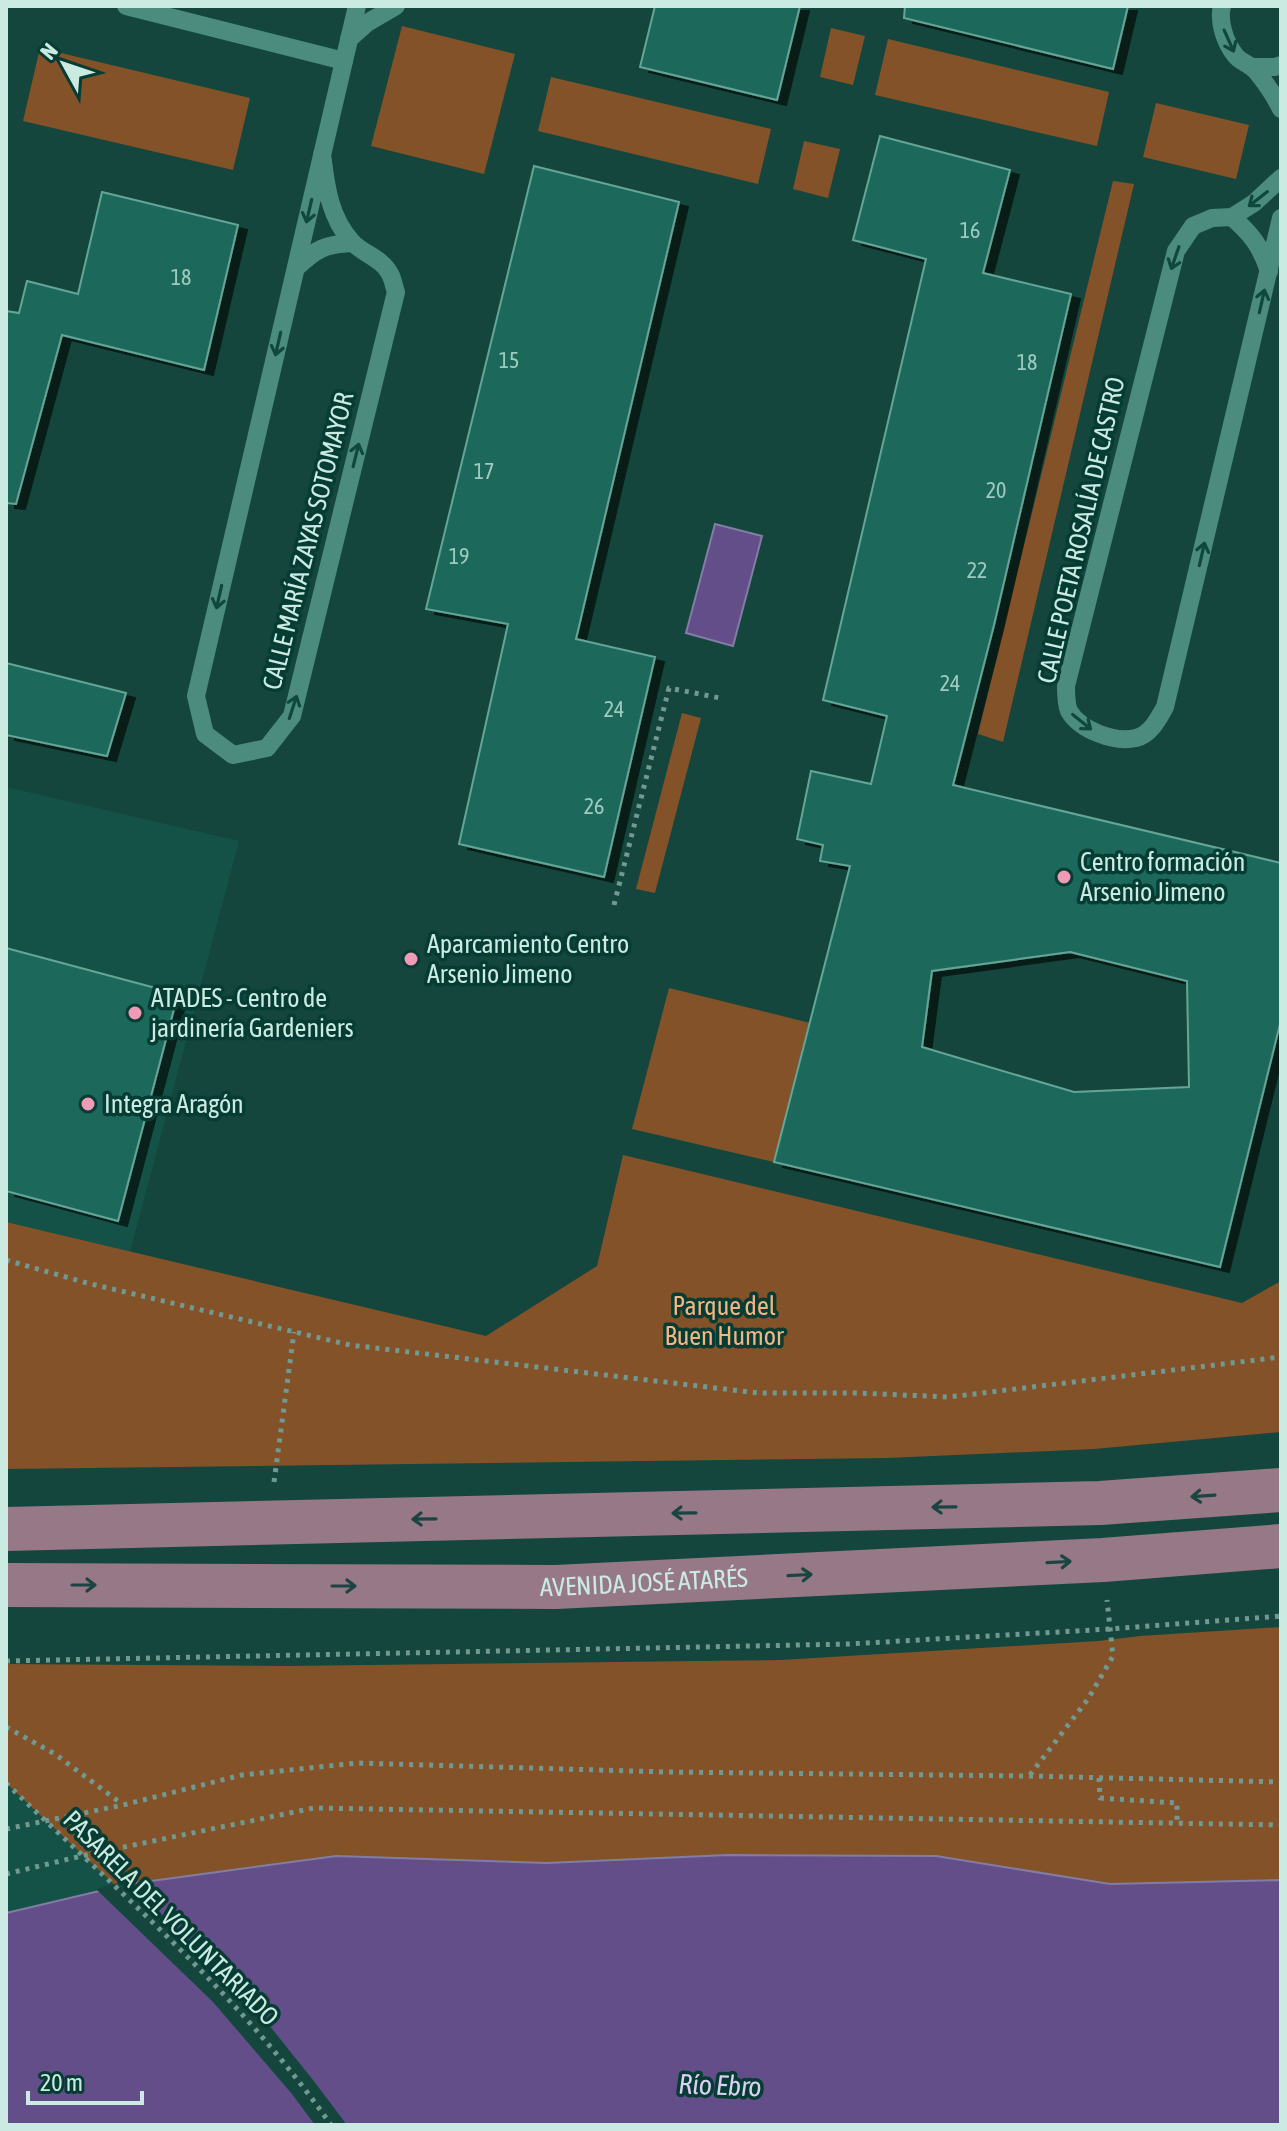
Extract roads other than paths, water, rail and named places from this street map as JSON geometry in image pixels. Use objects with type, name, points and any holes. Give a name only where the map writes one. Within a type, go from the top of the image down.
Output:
[{"type":"main road","points":[[6,1529],[1100,1503],[1281,1490]]},
{"type":"main road","name":"AVENIDA JOSÉ ATARÉS","points":[[6,1585],[556,1587],[1103,1560],[1281,1546]]},
{"type":"lane","points":[[126,6],[344,61]]},
{"type":"lane","name":"CALLE MARÍA ZAYAS SOTOMAYOR","points":[[322,154],[328,197],[336,219],[353,243],[385,267],[396,292],[292,716],[267,748],[233,755],[205,734],[196,696],[295,268],[357,6]]},
{"type":"lane","points":[[349,39],[367,23],[396,6]]},
{"type":"lane","points":[[1222,6],[1220,15],[1225,37],[1236,57],[1253,67],[1272,91],[1281,109]]},
{"type":"lane","points":[[1253,67],[1281,65]]},
{"type":"lane","name":"CALLE POETA ROSALÍA DE CASTRO","points":[[1281,178],[1254,203],[1232,217],[1212,218],[1193,226],[1176,251],[1066,686],[1068,708],[1080,725],[1108,737],[1136,738],[1154,726],[1165,707],[1281,218]]},
{"type":"lane","points":[[1232,217],[1252,235],[1269,271]]},
{"type":"lane","points":[[295,268],[314,250],[353,243]]},
{"type":"water","points":[[715,524],[762,536],[733,646],[686,633]]},
{"type":"water","name":"Río Ebro","points":[[728,1855],[936,1856],[1110,1884],[1281,1880],[1281,2125],[6,2125],[6,1913],[129,1884],[336,1856],[547,1863]]},
{"type":"place","name":"Centro formación Arsenio Jimeno","points":[[1064,877]]},
{"type":"place","name":"Aparcamiento Centro Arsenio Jimeno","points":[[411,959]]},
{"type":"place","name":"ATADES - Centro de jardinería Gardeniers","points":[[135,1013]]},
{"type":"place","name":"Integra Aragón","points":[[88,1104]]},
{"type":"park label","name":"Parque del Buen Humor","points":[[724,1321]]}]
